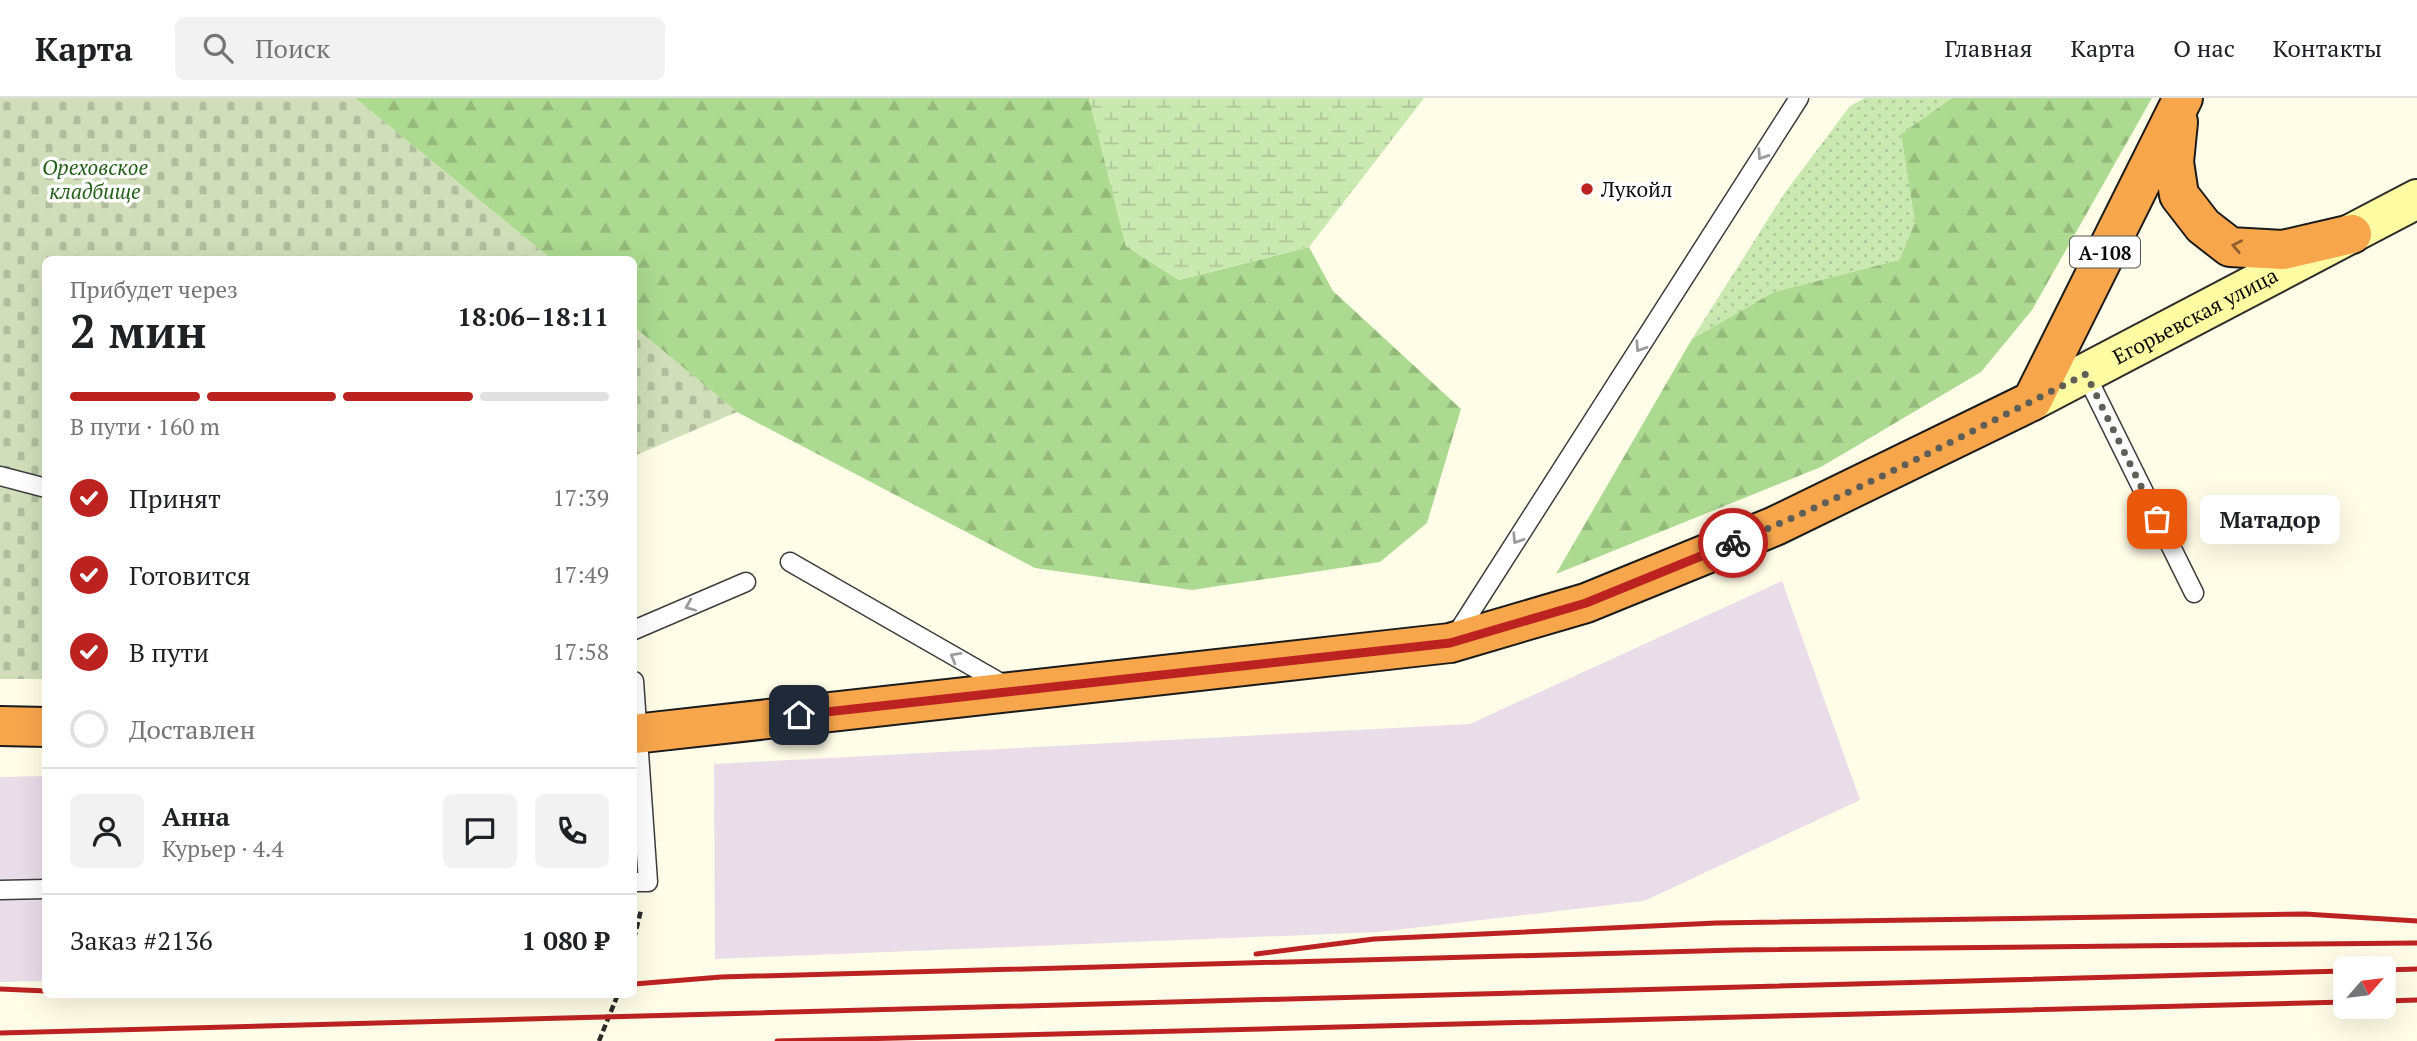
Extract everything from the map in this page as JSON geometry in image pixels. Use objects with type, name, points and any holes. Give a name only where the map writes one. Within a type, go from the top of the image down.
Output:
[{"type":"highway","points":[[2182,101],[2174,162],[2179,195],[2203,226],[2230,247],[2283,250],[2352,234]]},
{"type":"highway","name":"А-108","points":[[2032,401],[2182,101]]},
{"type":"highway","name":"Егорьевская улица","points":[[637,734],[1450,643],[1586,603],[1775,526],[2032,401]]},
{"type":"highway","points":[[0,726],[42,727]]},
{"type":"main road","name":"Егорьевская улица","points":[[2032,401],[2417,199]]},
{"type":"lane","points":[[1450,643],[1799,98]]},
{"type":"lane","points":[[2086,374],[2194,593]]},
{"type":"lane","points":[[0,476],[42,487]]},
{"type":"lane","points":[[790,562],[1014,691]]},
{"type":"lane","points":[[637,629],[746,582]]},
{"type":"lane","points":[[637,757],[648,882],[637,882]]},
{"type":"lane","points":[[0,890],[42,890]]},
{"type":"path","points":[[599,1041],[616,998]]},
{"type":"shaded area","points":[[1782,581],[1860,800],[1644,901],[1378,932],[715,959],[714,764],[1470,724]]},
{"type":"shaded area","points":[[42,776],[42,981],[0,982],[0,777]]},
{"type":"green space","name":"Ореховское кладбище","points":[[0,98],[355,98],[547,256],[42,256],[42,679],[0,679]]},
{"type":"green space","points":[[355,98],[1089,98],[1126,246],[1179,280],[1309,247],[1333,291],[1461,409],[1427,523],[1380,562],[1192,590],[1035,568],[737,412],[637,329],[637,256],[547,256]]},
{"type":"green space","points":[[1089,98],[1424,98],[1309,247],[1179,280],[1126,246]]},
{"type":"green space","points":[[1865,98],[1952,98],[1901,134],[1915,223],[1899,260],[1774,292],[1692,339],[1784,194],[1850,106]]},
{"type":"green space","points":[[1952,98],[2152,98],[2032,310],[1981,372],[1821,467],[1556,574],[1692,339],[1774,292],[1899,260],[1915,223],[1901,134]]},
{"type":"green space","points":[[637,329],[737,412],[637,455]]},
{"type":"railway","points":[[1256,954],[1374,939],[1716,923],[2305,914],[2417,921]]},
{"type":"railway","points":[[637,984],[721,977],[1737,950],[2417,943]]},
{"type":"railway","points":[[2396,970],[2417,969]]},
{"type":"railway","points":[[0,1033],[2333,971]]},
{"type":"railway","points":[[0,989],[42,991]]},
{"type":"railway","points":[[2396,1001],[2417,1000]]},
{"type":"railway","points":[[777,1041],[2333,1002]]},
{"type":"way so far","points":[[1733,543],[1886,473],[2086,374],[2157,519]]},
{"type":"place","name":"Лукойл","points":[[1587,189]]},
{"type":"place","name":"Матадор","points":[[2157,519]]},
{"type":"route","points":[[799,715],[1450,643],[1586,603],[1733,543]]}]
